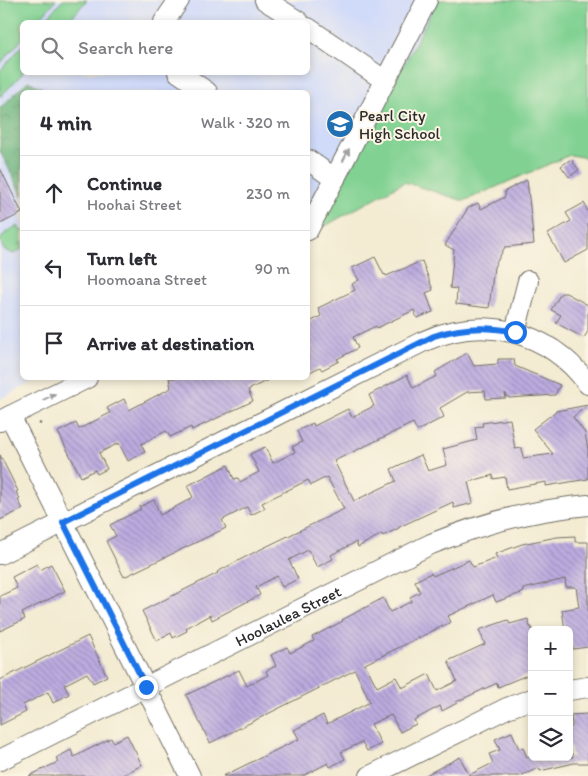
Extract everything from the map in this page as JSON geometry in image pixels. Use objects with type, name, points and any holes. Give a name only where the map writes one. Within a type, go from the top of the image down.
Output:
[{"type":"street","points":[[165,20],[179,0]]},
{"type":"street","points":[[265,0],[296,20]]},
{"type":"street","points":[[310,226],[426,0]]},
{"type":"street","points":[[310,29],[384,80]]},
{"type":"street","points":[[182,75],[204,90]]},
{"type":"street","points":[[310,161],[335,179]]},
{"type":"street","points":[[515,332],[528,281]]},
{"type":"street","points":[[0,554],[434,336],[459,329],[491,328],[528,336],[551,348],[570,362],[588,384]]},
{"type":"street","points":[[84,380],[5,419],[63,522],[190,776]]},
{"type":"street","name":"Hoolaulea Street","points":[[0,760],[440,540],[518,515],[588,505]]},
{"type":"street","points":[[573,689],[588,687]]},
{"type":"street","points":[[370,776],[507,708],[528,700]]},
{"type":"shaded area","name":"Pearl City High School","points":[[0,0],[438,0],[310,240],[310,90],[20,90],[20,380],[38,380],[0,399]]},
{"type":"green space","points":[[0,0],[56,0],[39,20],[20,20],[20,41],[0,64]]},
{"type":"green space","points":[[63,0],[87,0],[70,20],[45,20]]},
{"type":"green space","points":[[438,0],[588,0],[588,158],[570,155],[464,201],[404,182],[316,231]]},
{"type":"green space","points":[[20,48],[21,75],[0,97],[0,71]]},
{"type":"green space","points":[[28,81],[46,90],[20,90],[20,192],[0,151],[0,108]]},
{"type":"green space","points":[[18,226],[20,229],[20,250],[14,254],[4,250],[0,240],[7,231]]},
{"type":"building","points":[[571,159],[579,170],[569,177],[561,166]]},
{"type":"building","points":[[0,168],[20,209],[20,214],[0,224]]},
{"type":"building","points":[[527,180],[534,244],[505,247],[494,267],[489,308],[456,304],[457,289],[450,288],[454,250],[445,245],[468,208],[478,203],[481,209],[505,197],[505,191]]},
{"type":"building","points":[[584,203],[588,211],[588,250],[564,263],[548,234],[571,221],[566,213]]},
{"type":"building","points":[[375,257],[386,276],[422,261],[433,290],[426,293],[433,312],[417,318],[414,310],[353,337],[358,348],[337,359],[339,361],[322,370],[320,367],[310,372],[310,322],[321,316],[318,308],[355,290],[352,284],[359,280],[352,268]]},
{"type":"building","points":[[561,293],[566,293],[588,305],[588,331],[584,338],[556,323],[561,315],[551,310]]},
{"type":"building","points":[[467,353],[474,366],[498,364],[498,359],[514,359],[515,366],[560,385],[555,395],[509,398],[505,393],[506,398],[486,399],[485,391],[467,392],[440,408],[444,417],[417,431],[413,423],[334,461],[354,501],[396,481],[391,469],[421,455],[428,471],[447,465],[443,449],[477,440],[475,427],[483,426],[482,423],[510,419],[515,449],[522,448],[523,458],[553,454],[533,429],[556,411],[588,405],[573,417],[585,433],[588,450],[588,479],[546,486],[546,482],[507,489],[505,477],[493,479],[493,475],[468,482],[473,503],[454,508],[453,502],[358,547],[356,542],[331,555],[333,559],[317,567],[308,550],[289,560],[298,579],[282,587],[277,576],[256,587],[260,595],[212,620],[210,615],[186,628],[187,631],[173,638],[171,633],[157,641],[142,611],[218,573],[253,553],[344,509],[327,477],[311,485],[308,480],[262,503],[265,508],[251,515],[247,507],[222,520],[226,528],[124,577],[106,541],[116,536],[110,525],[154,500],[160,515],[193,497],[187,486],[228,465],[234,479],[238,478],[240,482],[259,472],[250,454],[265,447],[273,463],[295,452],[292,447],[302,442],[297,431],[313,423],[314,426],[348,409],[352,417],[374,406],[369,395],[407,375],[413,388],[437,376],[435,372]]},
{"type":"building","points":[[169,380],[268,380],[248,390],[253,401],[192,430],[191,427],[170,437],[166,431],[141,444],[145,452],[128,461],[119,443],[99,453],[107,469],[97,474],[95,470],[81,477],[58,432],[76,423],[79,429],[110,413],[107,408],[124,399],[129,410],[171,388]]},
{"type":"building","points":[[0,455],[18,491],[16,492],[20,499],[18,500],[23,509],[0,520]]},
{"type":"building","points":[[575,536],[575,542],[588,542],[588,647],[573,649],[573,626],[564,626],[562,610],[579,607],[576,587],[566,587],[565,579],[523,589],[524,592],[496,602],[493,595],[448,616],[451,622],[365,664],[377,687],[396,677],[402,688],[429,674],[437,691],[457,681],[448,661],[485,644],[479,630],[508,620],[510,624],[528,619],[530,626],[528,626],[528,675],[498,687],[497,683],[456,702],[442,711],[440,706],[414,720],[416,724],[400,732],[391,715],[371,724],[381,744],[367,751],[362,742],[341,752],[345,759],[330,767],[328,763],[303,776],[223,776],[299,739],[294,730],[323,715],[327,724],[370,702],[355,670],[210,743],[186,695],[239,670],[247,686],[268,675],[266,671],[276,666],[271,655],[287,647],[290,653],[314,641],[312,637],[383,598],[390,612],[412,601],[410,597],[420,592],[415,581],[431,573],[433,576],[469,560],[473,567],[497,558],[495,554],[522,544],[557,537]]},
{"type":"building","points":[[37,564],[40,570],[51,564],[65,591],[22,613],[25,619],[0,631],[0,596],[17,588],[12,577]]},
{"type":"building","points":[[88,636],[107,676],[93,683],[87,673],[64,685],[69,694],[53,703],[48,692],[23,705],[26,712],[0,725],[0,680]]},
{"type":"building","points":[[587,714],[588,763],[574,763],[540,771],[539,768],[520,776],[424,776],[460,757],[469,775],[493,763],[489,754],[500,750],[495,739],[512,732],[519,749],[523,748],[528,761],[573,761],[573,715]]},
{"type":"building","points":[[127,735],[142,765],[121,776],[29,776],[58,762],[56,758],[71,750],[74,757],[111,738],[113,742]]},
{"type":"place","name":"Pearl City High School","points":[[340,124]]},
{"type":"route","points":[[146,687],[63,522],[434,336],[459,329],[473,328],[491,328],[515,332]]}]
